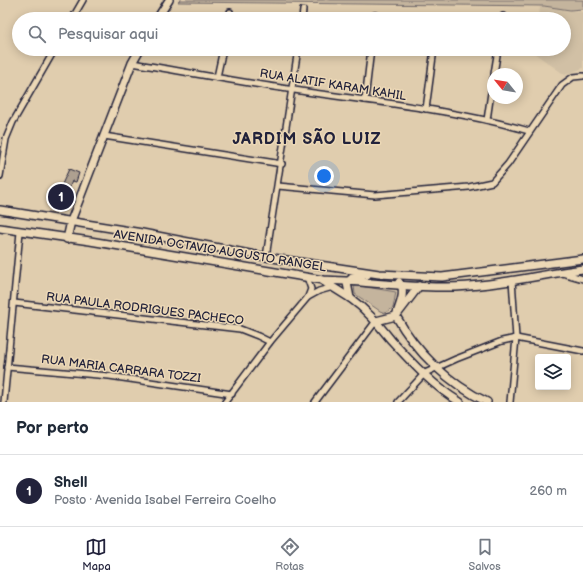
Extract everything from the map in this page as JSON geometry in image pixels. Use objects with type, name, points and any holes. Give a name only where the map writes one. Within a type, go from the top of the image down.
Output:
[{"type":"main road","points":[[161,12],[169,0]]},
{"type":"main road","points":[[67,238],[71,221],[136,56]]},
{"type":"main road","name":"AVENIDA OCTAVIO AUGUSTO RANGEL","points":[[0,210],[142,233],[266,257],[379,274],[442,278],[583,259]]},
{"type":"main road","name":"AVENIDA OCTAVIO AUGUSTO RANGEL","points":[[0,228],[323,280],[443,288],[512,280],[583,269]]},
{"type":"main road","points":[[350,298],[347,283],[358,276],[379,274],[397,280],[402,285],[402,295],[396,316],[408,336],[437,368],[456,384],[486,402]]},
{"type":"main road","points":[[323,280],[363,307],[425,373],[460,402]]},
{"type":"main road","points":[[376,321],[396,316],[419,286]]},
{"type":"street","points":[[76,12],[83,0]]},
{"type":"street","points":[[0,176],[6,139],[13,122],[51,56]]},
{"type":"street","points":[[217,77],[222,56]]},
{"type":"street","points":[[266,257],[282,164],[297,56]]},
{"type":"street","points":[[365,100],[370,56]]},
{"type":"street","points":[[426,109],[433,56]]},
{"type":"street","points":[[495,68],[497,56]]},
{"type":"street","name":"RUA ALATIF KARAM KAHIL","points":[[132,63],[293,90],[426,109],[487,120],[529,131]]},
{"type":"street","points":[[278,186],[375,194],[469,187],[492,182],[497,178],[562,85],[573,77],[583,76]]},
{"type":"street","points":[[487,120],[489,104]]},
{"type":"street","points":[[104,136],[282,164]]},
{"type":"street","points":[[4,402],[20,232]]},
{"type":"street","points":[[559,272],[583,279]]},
{"type":"street","points":[[225,402],[270,342],[308,297],[311,289],[307,277]]},
{"type":"street","points":[[510,402],[516,338],[512,280]]},
{"type":"street","points":[[308,297],[319,291],[333,288]]},
{"type":"street","name":"RUA PAULA RODRIGUES PACHECO","points":[[14,303],[240,328],[270,342]]},
{"type":"street","points":[[315,402],[376,321]]},
{"type":"street","points":[[398,402],[425,373],[502,341],[516,338],[583,351]]},
{"type":"street","name":"RUA MARIA CARRARA TOZZI","points":[[7,367],[109,376],[232,394]]},
{"type":"shaded area","points":[[180,0],[583,0],[583,9],[570,10],[544,6],[178,2]]},
{"type":"shaded area","points":[[540,6],[583,12],[583,68],[565,75],[538,56],[571,56],[571,12],[540,12]]},
{"type":"shaded area","points":[[354,285],[396,292],[393,308],[385,313],[380,311],[355,294]]},
{"type":"building","points":[[69,169],[79,173],[76,182],[72,181],[61,209],[52,206]]},
{"type":"place","name":"Shell","points":[[61,197]]},
{"type":"district","name":"JARDIM SÃO LUIZ","points":[[307,139]]}]
